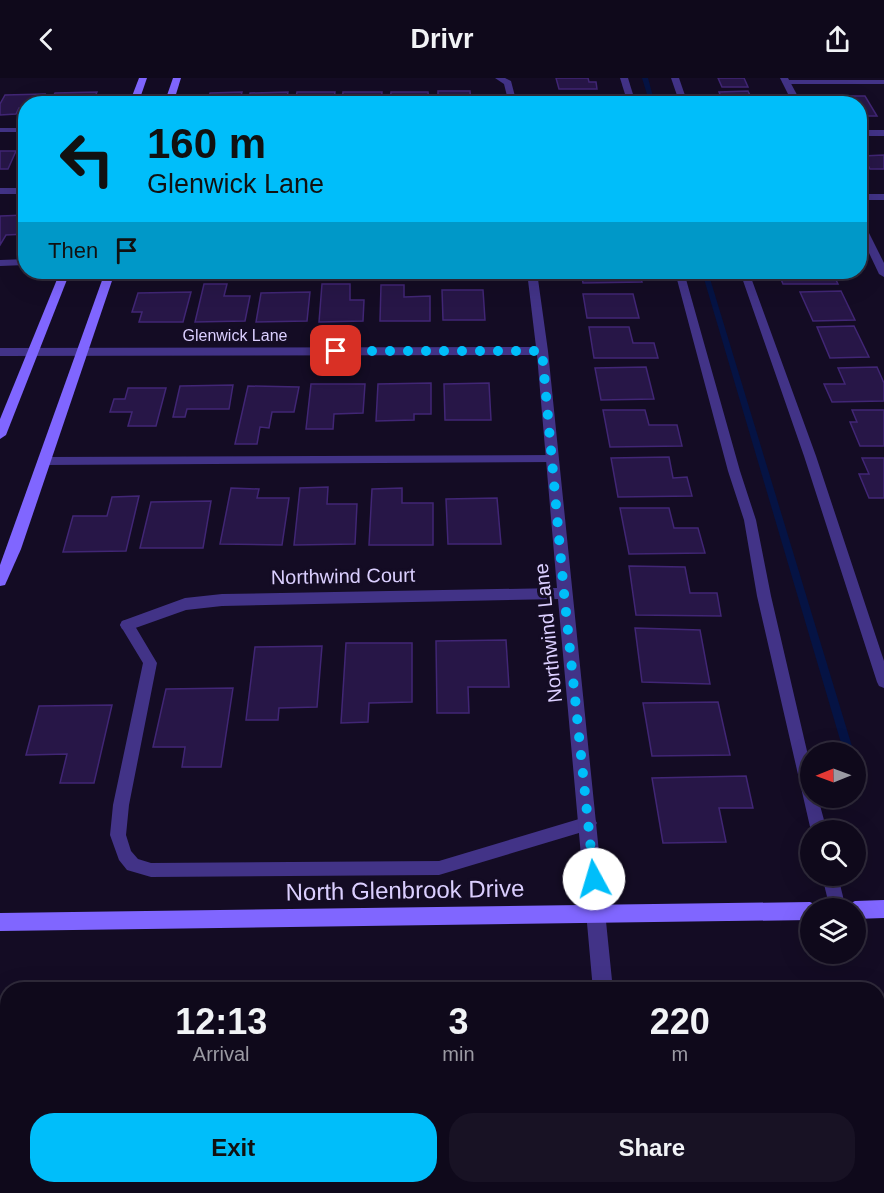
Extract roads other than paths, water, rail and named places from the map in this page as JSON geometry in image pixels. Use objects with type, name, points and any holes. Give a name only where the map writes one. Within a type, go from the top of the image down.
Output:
[{"type":"main road","points":[[136,96],[143,78]]},
{"type":"main road","points":[[171,96],[177,78]]},
{"type":"main road","points":[[0,435],[62,279]]},
{"type":"main road","points":[[0,581],[15,549],[108,279]]},
{"type":"main road","points":[[866,910],[884,909]]},
{"type":"main road","name":"North Glenbrook Drive","points":[[0,922],[800,911]]},
{"type":"street","points":[[502,79],[509,96]]},
{"type":"street","points":[[785,80],[794,96]]},
{"type":"street","points":[[867,133],[884,133]]},
{"type":"street","points":[[0,191],[18,191]]},
{"type":"street","points":[[867,239],[883,271]]},
{"type":"street","name":"Northwind Lane","points":[[533,279],[589,823],[602,982]]},
{"type":"street","name":"Glenwick Lane","points":[[0,352],[542,351]]},
{"type":"street","name":"Northwind Court","points":[[127,625],[185,604],[222,600],[564,593]]},
{"type":"lane","points":[[624,78],[630,96]]},
{"type":"lane","points":[[675,78],[681,96]]},
{"type":"lane","points":[[785,80],[884,82]]},
{"type":"lane","points":[[0,130],[18,130]]},
{"type":"lane","points":[[867,197],[884,197]]},
{"type":"lane","points":[[0,262],[18,262]]},
{"type":"lane","points":[[681,279],[734,471],[750,520],[764,596],[800,753]]},
{"type":"lane","points":[[747,279],[810,456],[884,682]]},
{"type":"lane","points":[[45,461],[552,459]]},
{"type":"lane","points":[[127,625],[150,663],[121,805],[118,835],[125,855],[133,865],[151,870],[438,868],[589,823]]},
{"type":"waterway","points":[[645,78],[651,96]]},
{"type":"waterway","points":[[707,279],[846,742]]}]
